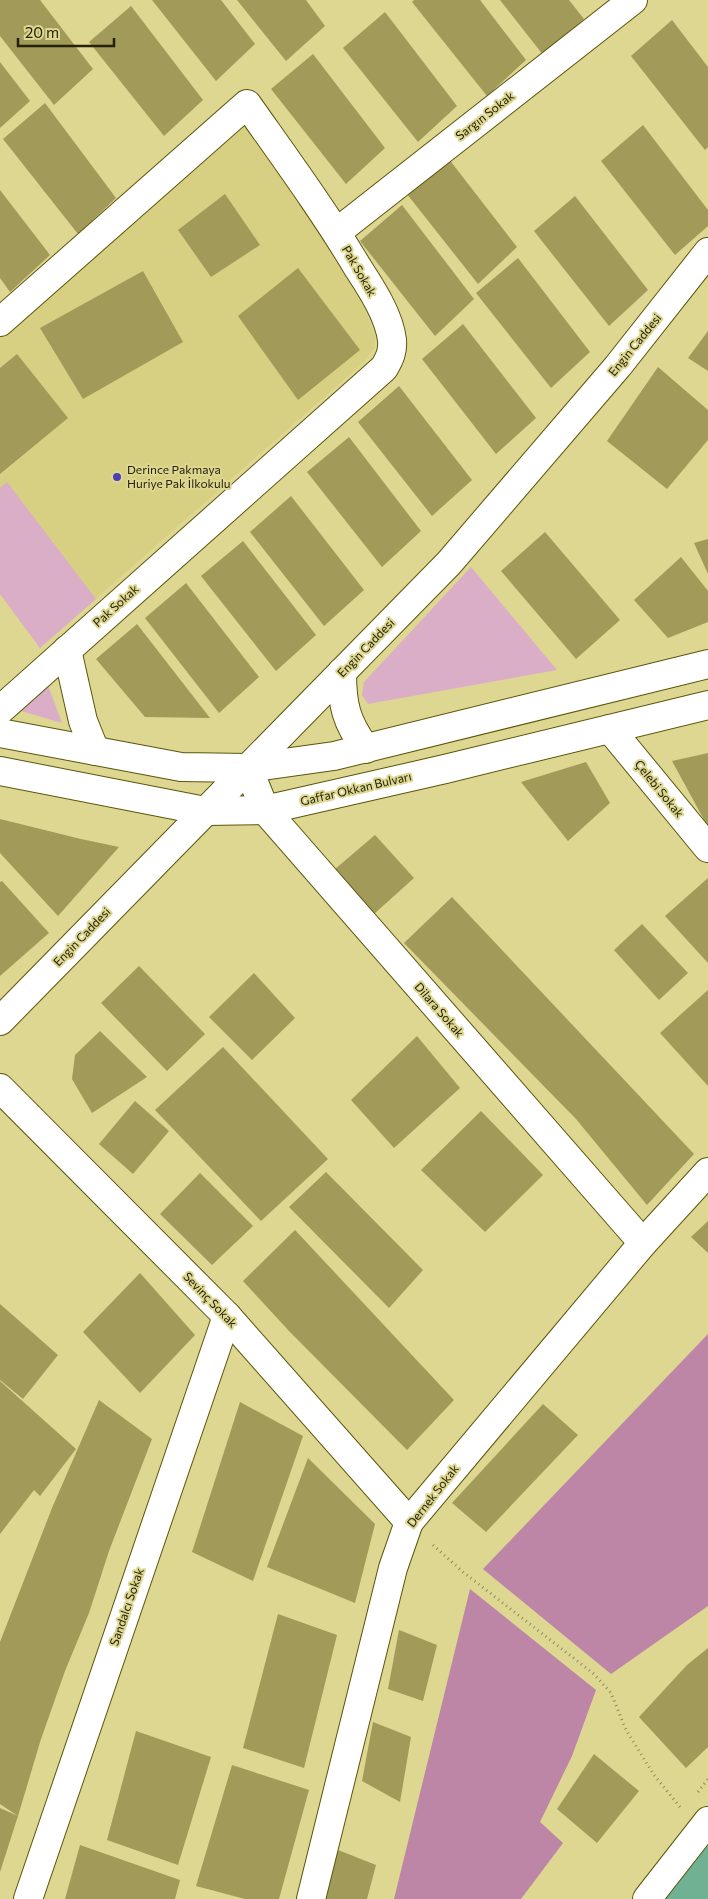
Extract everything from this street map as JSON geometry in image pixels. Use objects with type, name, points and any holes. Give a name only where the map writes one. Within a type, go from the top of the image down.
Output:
[{"type":"street","name":"Sargın Sokak","points":[[336,232],[633,0]]},
{"type":"street","name":"Pak Sokak","points":[[0,322],[247,104],[336,232],[381,309],[392,338],[392,354],[384,368],[0,710]]},
{"type":"street","name":"Engin Caddesi","points":[[0,1021],[462,549],[618,366],[708,252]]},
{"type":"street","points":[[67,650],[83,721],[95,751]]},
{"type":"street","points":[[0,733],[180,767],[248,768],[334,756],[366,749],[708,664]]},
{"type":"street","points":[[342,672],[342,696],[346,715],[354,732],[366,749]]},
{"type":"street","name":"Gaffar Okkan Bulvarı","points":[[0,771],[205,811],[265,810],[708,705]]},
{"type":"street","name":"Çelebi Sokak","points":[[610,729],[708,848]]},
{"type":"street","name":"Dilara Sokak","points":[[248,768],[265,810],[643,1243]]},
{"type":"street","name":"Sevinç Sokak","points":[[0,1088],[226,1316],[409,1522]]},
{"type":"street","name":"Dernek Sokak","points":[[311,1899],[392,1568],[409,1522],[643,1243],[708,1172]]},
{"type":"street","name":"Sandalcı Sokak","points":[[28,1899],[226,1316]]},
{"type":"street","points":[[647,1899],[708,1821]]},
{"type":"path","points":[[409,1522],[463,1572],[594,1674],[611,1693],[626,1730],[654,1775],[683,1810]]},
{"type":"shaded area","name":"Derince Pakmaya Huriye Pak İlkokulu","points":[[245,122],[324,233],[359,293],[375,336],[374,348],[365,361],[40,648],[0,594],[0,336]]},
{"type":"shaded area","points":[[7,482],[96,599],[40,648],[0,594],[0,488]]},
{"type":"shaded area","points":[[471,567],[557,670],[368,704],[362,695],[364,682]]},
{"type":"shaded area","points":[[46,680],[62,723],[14,709]]},
{"type":"shaded area","points":[[708,1334],[708,1606],[611,1674],[483,1569]]},
{"type":"shaded area","points":[[470,1589],[596,1690],[572,1756],[540,1822],[563,1843],[521,1899],[394,1899]]},
{"type":"shaded area","points":[[708,1821],[708,1899],[647,1899]]},
{"type":"building","points":[[0,0],[40,0],[93,69],[54,105],[0,36]]},
{"type":"building","points":[[152,0],[221,0],[255,44],[216,81]]},
{"type":"building","points":[[237,0],[306,0],[325,26],[286,61]]},
{"type":"building","points":[[414,0],[480,0],[526,60],[487,96],[412,2]]},
{"type":"building","points":[[500,0],[569,0],[584,19],[544,56]]},
{"type":"building","points":[[131,6],[203,100],[164,136],[89,42]]},
{"type":"building","points":[[385,12],[457,106],[418,142],[343,48]]},
{"type":"building","points":[[672,20],[708,67],[708,147],[705,150],[631,56]]},
{"type":"building","points":[[313,54],[385,148],[346,184],[271,89]]},
{"type":"building","points":[[0,62],[30,101],[0,128]]},
{"type":"building","points":[[45,103],[116,198],[78,234],[3,139]]},
{"type":"building","points":[[643,125],[708,210],[708,226],[675,255],[601,161]]},
{"type":"building","points":[[445,154],[517,247],[478,284],[403,189]]},
{"type":"building","points":[[0,190],[50,255],[10,292],[0,278]]},
{"type":"building","points":[[225,194],[260,245],[211,277],[178,230]]},
{"type":"building","points":[[575,196],[648,290],[609,326],[534,231]]},
{"type":"building","points":[[402,205],[474,299],[435,336],[360,241]]},
{"type":"building","points":[[518,258],[590,352],[551,388],[476,293]]},
{"type":"building","points":[[298,268],[360,350],[298,400],[238,316]]},
{"type":"building","points":[[143,271],[183,342],[83,399],[40,328]]},
{"type":"building","points":[[463,324],[536,418],[496,454],[422,359]]},
{"type":"building","points":[[708,331],[708,371],[688,358]]},
{"type":"building","points":[[17,354],[68,418],[0,474],[0,368]]},
{"type":"building","points":[[658,367],[708,410],[708,440],[667,489],[607,441]]},
{"type":"building","points":[[399,386],[472,480],[432,516],[358,422]]},
{"type":"building","points":[[349,437],[421,531],[382,567],[307,472]]},
{"type":"building","points":[[291,496],[364,590],[324,626],[250,532]]},
{"type":"building","points":[[545,532],[620,620],[576,659],[501,571]]},
{"type":"building","points":[[708,539],[708,574],[694,543]]},
{"type":"building","points":[[243,541],[316,635],[276,671],[201,576]]},
{"type":"building","points":[[681,557],[708,591],[708,622],[668,638],[634,600]]},
{"type":"building","points":[[186,583],[259,677],[219,713],[145,618]]},
{"type":"building","points":[[137,624],[210,718],[145,717],[96,659]]},
{"type":"building","points":[[708,753],[708,827],[672,761]]},
{"type":"building","points":[[586,762],[610,803],[568,841],[521,782]]},
{"type":"building","points":[[0,819],[119,847],[58,916],[0,853]]},
{"type":"building","points":[[375,835],[414,878],[374,914],[334,870]]},
{"type":"building","points":[[708,878],[708,963],[665,916]]},
{"type":"building","points":[[2,881],[49,933],[0,976],[0,882]]},
{"type":"building","points":[[452,897],[694,1154],[647,1205],[576,1119],[404,943]]},
{"type":"building","points":[[642,924],[688,973],[659,1000],[614,950]]},
{"type":"building","points":[[139,966],[205,1034],[167,1071],[101,1003]]},
{"type":"building","points":[[254,973],[295,1018],[252,1060],[209,1017]]},
{"type":"building","points":[[708,990],[708,1086],[660,1033]]},
{"type":"building","points":[[100,1031],[147,1077],[92,1113],[72,1079],[75,1055]]},
{"type":"building","points":[[417,1036],[460,1088],[394,1148],[351,1100]]},
{"type":"building","points":[[223,1047],[328,1159],[261,1221],[155,1110]]},
{"type":"building","points":[[135,1101],[169,1131],[133,1174],[99,1144]]},
{"type":"building","points":[[481,1111],[543,1175],[485,1232],[421,1170]]},
{"type":"building","points":[[326,1172],[423,1270],[389,1308],[289,1207]]},
{"type":"building","points":[[200,1173],[253,1226],[212,1265],[160,1214]]},
{"type":"building","points":[[708,1221],[708,1253],[691,1237]]},
{"type":"building","points":[[295,1230],[454,1400],[407,1450],[289,1331],[243,1281]]},
{"type":"building","points":[[140,1273],[195,1335],[140,1393],[83,1332]]},
{"type":"building","points":[[0,1304],[58,1355],[23,1399],[0,1380]]},
{"type":"building","points":[[0,1381],[76,1449],[40,1496],[34,1490],[0,1534]]},
{"type":"building","points":[[99,1400],[152,1439],[109,1551],[89,1613],[65,1671],[41,1739],[18,1816],[0,1804],[0,1642],[52,1508]]},
{"type":"building","points":[[240,1402],[303,1436],[253,1581],[192,1552]]},
{"type":"building","points":[[543,1404],[578,1435],[486,1532],[452,1503]]},
{"type":"building","points":[[308,1458],[375,1524],[355,1603],[267,1567]]},
{"type":"building","points":[[278,1614],[337,1635],[304,1768],[243,1748]]},
{"type":"building","points":[[399,1630],[437,1645],[423,1701],[388,1689]]},
{"type":"building","points":[[708,1648],[708,1747],[686,1768],[639,1717],[687,1665]]},
{"type":"building","points":[[373,1722],[411,1737],[400,1802],[362,1781]]},
{"type":"building","points":[[136,1731],[211,1757],[178,1865],[107,1840]]},
{"type":"building","points":[[594,1754],[639,1791],[597,1843],[557,1809]]},
{"type":"building","points":[[232,1765],[309,1790],[279,1899],[245,1899],[196,1886]]},
{"type":"building","points":[[0,1808],[18,1816],[0,1872]]},
{"type":"building","points":[[80,1845],[180,1880],[175,1899],[65,1899]]},
{"type":"building","points":[[338,1850],[376,1865],[367,1899],[324,1899]]},
{"type":"place","name":"Derince Pakmaya Huriye Pak İlkokulu","points":[[117,477]]}]
